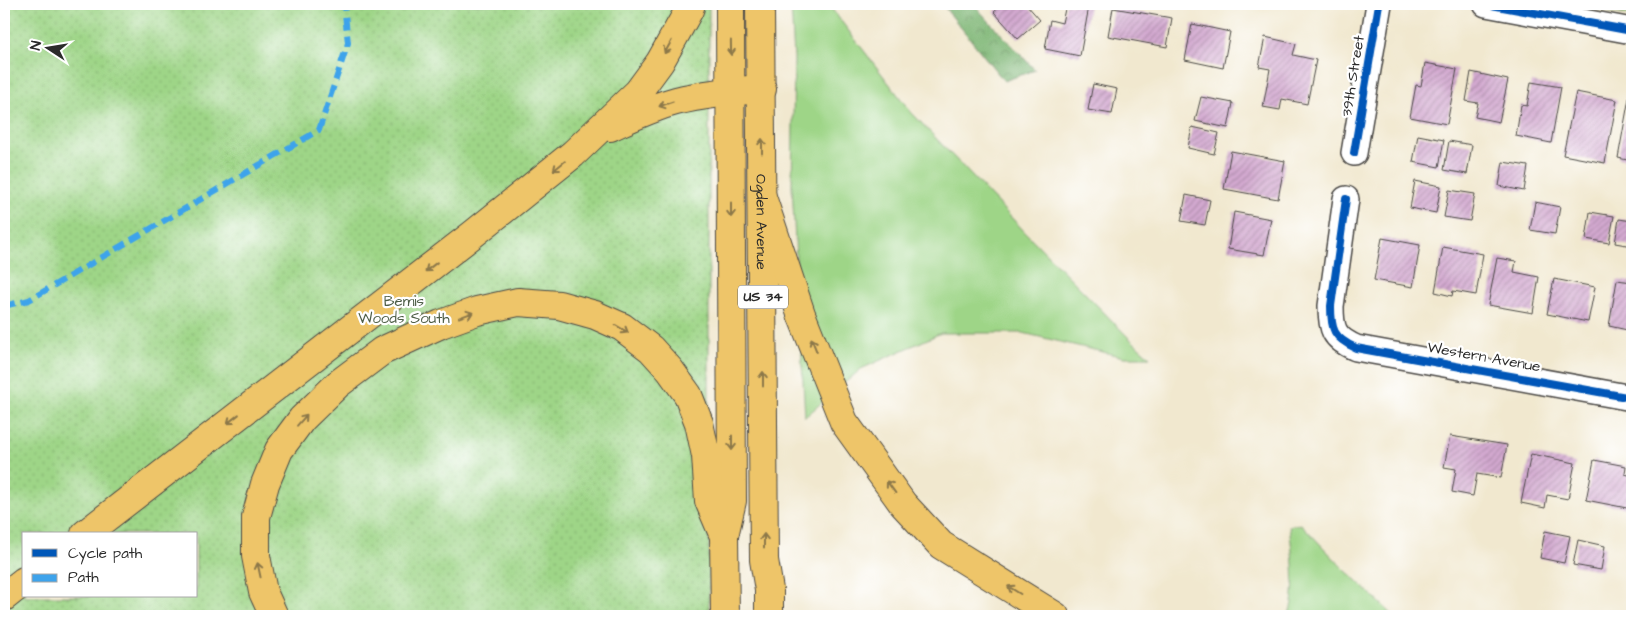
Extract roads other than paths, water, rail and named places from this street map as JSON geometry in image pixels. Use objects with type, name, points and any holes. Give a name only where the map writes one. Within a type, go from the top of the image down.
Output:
[{"type":"main road","points":[[88,532],[472,235],[596,134],[638,92],[660,62],[689,10],[690,4]]},
{"type":"main road","name":"Ogden Avenue","points":[[725,616],[724,536],[732,501],[730,4]]},
{"type":"main road","name":"Ogden Avenue","points":[[760,4],[764,560],[769,590],[769,616]]},
{"type":"main road","points":[[596,134],[637,115],[676,101],[731,91],[762,89]]},
{"type":"main road","points":[[762,196],[801,314],[844,422],[903,504],[941,544],[1055,616]]},
{"type":"main road","points":[[274,616],[263,592],[256,556],[256,517],[265,484],[279,450],[302,419],[338,384],[382,351],[441,324],[477,311],[518,302],[559,305],[595,315],[622,327],[652,350],[670,370],[688,395],[699,423],[706,456],[709,501],[724,536]]},
{"type":"main road","points":[[4,597],[22,583]]},
{"type":"street","name":"39th Street","points":[[1354,153],[1379,4]]},
{"type":"street","points":[[1486,4],[1632,31]]},
{"type":"street","name":"Western Avenue","points":[[1346,199],[1331,306],[1334,334],[1343,342],[1356,348],[1632,398]]},
{"type":"park label","name":"Bemis Woods South","points":[[404,310]]}]
